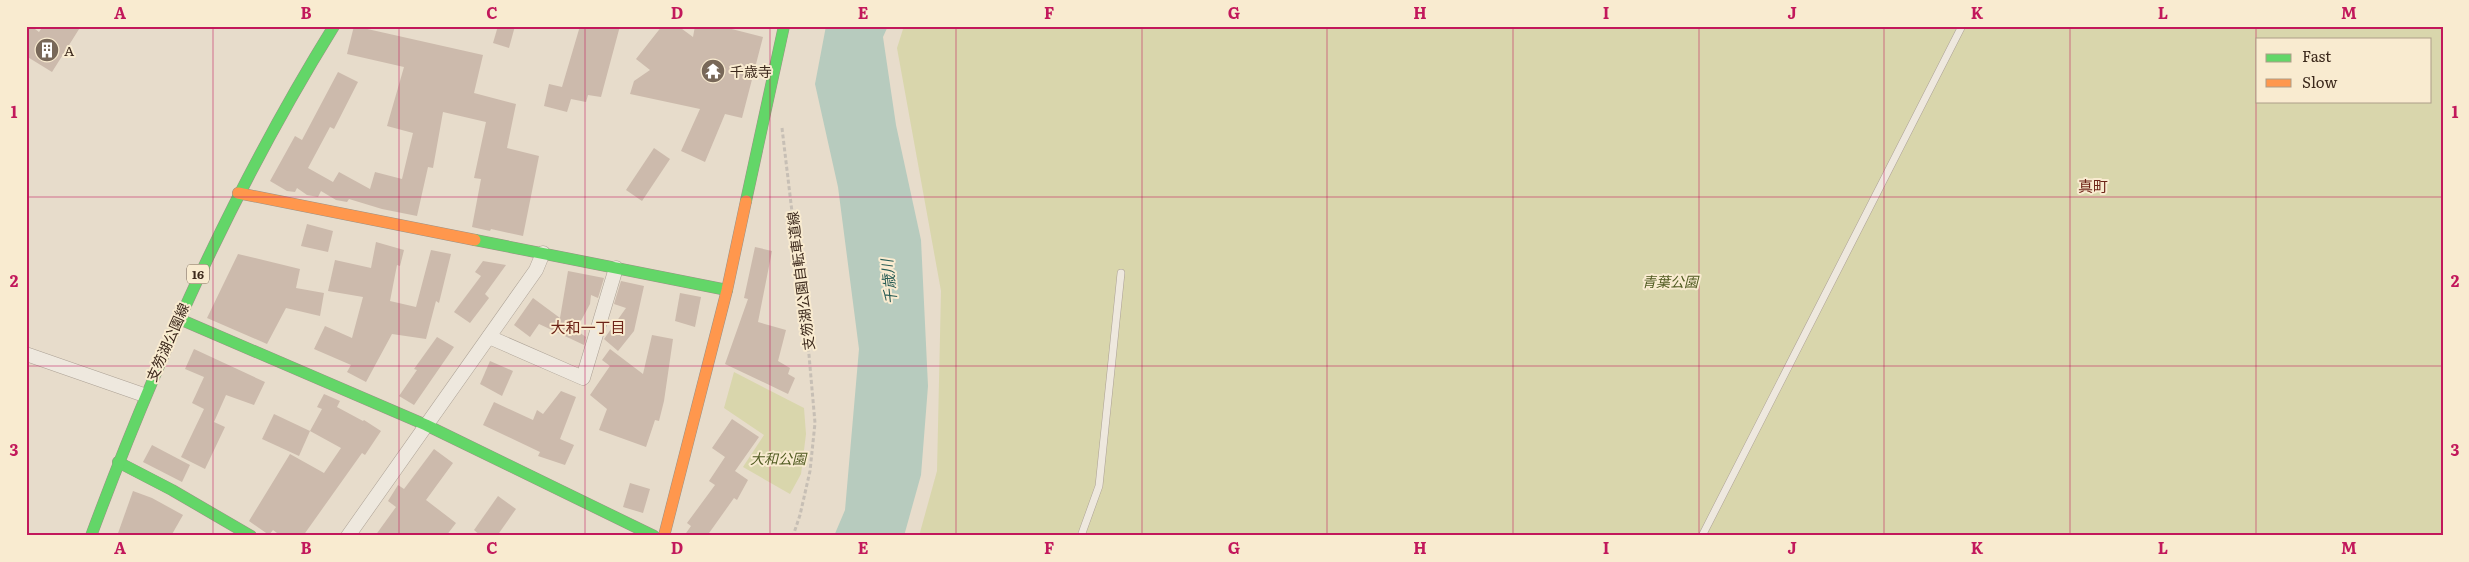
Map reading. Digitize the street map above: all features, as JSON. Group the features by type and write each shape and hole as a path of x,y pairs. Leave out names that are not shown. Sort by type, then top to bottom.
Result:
{"street":[{"name":"支笏湖公園線","path":"91,536 144,395 177,318 238,193 278,118 334,26"},
{"path":"664,536 727,290 784,26"},
{"path":"238,193 727,290"},
{"path":"348,536 536,270 543,253"},
{"path":"489,337 583,378 616,268"},
{"path":"177,318 426,426 654,536"},
{"path":"26,354 144,395"},
{"path":"118,462 172,490 251,536"}],"lane":[{"path":"1702,536 1962,26"},
{"path":"1081,536 1100,486 1121,274"}],"path":[{"name":"支笏湖公園自転車道線","path":"781,122 807,337 815,423 810,471 793,536"}],"green space":[{"name":"青葉公園","path":"904,26 2443,26 2443,536 919,536 937,471 941,291 897,48"},
{"name":"大和公園","path":"734,372 804,408 806,434 801,474 790,494 743,467 764,435 724,408"}],"water":[{"name":"千歳川","path":"826,26 888,26 883,37 896,125 921,240 928,386 921,475 904,536 834,536 845,510 859,349 838,187 815,84"}],"building":[{"name":"A","path":"26,26 31,26 39,32 43,26 81,26 52,72 26,56"},
{"path":"354,26 483,55 474,93 516,104 507,148 539,156 523,236 472,227 481,179 474,178 486,122 443,112 433,168 428,167 417,216 382,209 349,199 347,202 336,200 321,191 318,197 307,195 297,188 295,192 287,191 270,181 295,136 302,140 338,72 358,82 334,129 330,127 308,168 333,182 339,172 370,189 375,172 402,179 413,133 387,126 404,67 347,54"},
{"path":"498,26 515,26 509,48 493,43"},
{"path":"580,26 620,26 601,97 588,95 586,102 571,99 567,112 544,106 549,84 562,87"},
{"path":"662,26 678,26 693,37 695,26 720,26 763,37 742,118 725,114 705,162 681,151 700,109 630,94 634,81 650,70 636,59"},
{"path":"654,148 670,159 642,201 626,190"},
{"path":"307,224 333,231 328,252 301,246"},
{"path":"376,242 404,250 400,266 397,265 390,301 416,307 431,250 451,254 439,303 436,301 426,339 392,334 366,382 347,372 351,365 314,349 325,326 352,338 363,297 328,291 335,260 371,268"},
{"path":"755,247 772,251 758,322 786,330 778,361 790,368 788,374 795,378 788,394 725,364 748,299 744,298"},
{"path":"238,254 300,269 296,288 324,293 320,316 286,308 267,344 207,318"},
{"path":"483,261 506,265 485,294 489,298 470,323 454,312 481,276 475,272"},
{"path":"568,271 604,278 598,298 591,295 590,304 576,330 586,337 584,345 539,324 530,337 514,325 533,298 560,318"},
{"path":"621,281 644,286 634,331 618,351 604,339 626,308 614,304"},
{"path":"680,293 701,297 695,327 675,321"},
{"path":"652,335 673,339 664,401 659,421 655,420 646,447 599,430 607,409 590,395 610,366 602,360 610,349 643,374"},
{"path":"437,337 454,347 414,405 399,396 417,370 414,369"},
{"path":"194,349 265,382 254,405 226,395 214,422 225,427 205,469 181,457 204,409 192,403 204,377 185,369"},
{"path":"490,361 513,371 502,396 480,384"},
{"path":"561,391 576,397 560,439 574,445 565,465 538,456 540,452 483,425 494,402 533,420 537,410 543,414"},
{"path":"324,394 340,401 337,407 364,420 381,431 365,455 362,453 303,536 281,536 273,530 269,535 249,521 290,454 324,473 341,448 310,431 322,409 317,407"},
{"path":"274,414 310,431 299,456 262,439"},
{"path":"732,419 759,437 735,471 748,480 737,500 734,498 707,536 684,536 691,526 687,523 715,485 709,481 725,457 712,448"},
{"path":"152,445 190,465 182,482 143,462"},
{"path":"434,449 453,463 426,500 456,523 446,536 375,536 396,507 388,501 398,485 404,489"},
{"path":"630,483 650,489 643,513 623,507"},
{"path":"133,491 152,498 183,515 171,536 117,536"},
{"path":"498,496 516,509 497,536 481,536 474,530"}],"traffic: fast":[{"path":"91,536 143,404 200,275 263,149 334,26"},
{"path":"746,201 784,26"},
{"path":"475,240 727,290"},
{"path":"177,318 426,425 654,536"},
{"path":"118,462 172,490 251,536"}],"traffic: slow":[{"path":"238,193 475,240"},
{"path":"664,536 727,290 746,201"}],"place":[{"name":"A","path":"47,50"},
{"name":"千歳寺","path":"713,71"}],"district":[{"name":"真町","path":"2093,185"},
{"name":"大和一丁目","path":"588,326"}]}
